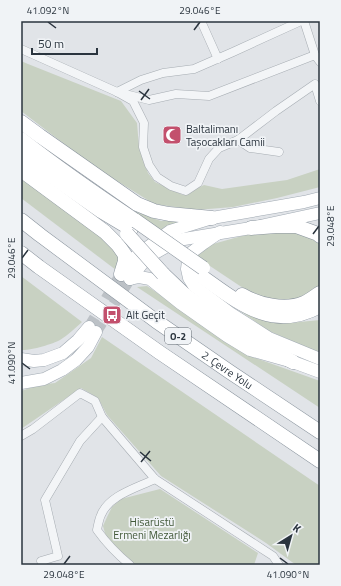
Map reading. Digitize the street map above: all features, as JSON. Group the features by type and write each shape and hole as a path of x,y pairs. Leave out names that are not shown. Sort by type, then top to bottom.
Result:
{"highway":[{"path":"21,122 137,204 154,211 169,214 212,218"},
{"path":"21,140 100,197 131,228 163,274 184,295 253,340 293,362"},
{"path":"21,155 101,211 200,271 245,296 266,305 287,307 304,303 320,293"},
{"path":"21,170 105,232 124,255 126,277"},
{"name":"2. Çevre Yolu","path":"21,219 40,235 169,329 320,432"},
{"path":"251,228 296,226 320,236"},
{"name":"O-2","path":"21,254 159,352 320,462"},
{"path":"200,271 245,306 270,316 299,315 310,312 320,306"}],"main road":[{"path":"126,277 137,255 170,230 212,218 320,198"},
{"path":"126,277 155,253 178,240 251,228 320,213"},
{"path":"220,232 192,252 188,261 187,269 189,278 194,286 230,313 269,338 320,359"},
{"path":"126,277 150,278 180,303 250,350 293,362 320,372"},
{"path":"21,366 32,365 63,353 93,330 88,347 76,360 62,370 44,379 21,383"},
{"path":"21,359 34,361 44,360"},
{"path":"21,375 50,374 62,370"}],"street":[{"path":"201,21 218,59"},
{"path":"117,92 141,80 163,73 194,69 301,21"},
{"path":"117,92 149,100 176,94 209,96 318,59 304,21"},
{"path":"21,49 117,92 133,101 144,123 143,147 149,165 157,177 171,186 186,191 198,183 209,159 219,148 238,140 315,84 320,101"},
{"path":"238,140 250,148 279,152"},
{"path":"21,436 33,429 80,393 95,401 102,417 154,479 273,556 279,565"},
{"path":"43,565 41,560 58,556 45,500 80,441 102,417"},
{"path":"130,565 97,530 101,515 107,505 119,495 154,479"}],"green space":[{"path":"21,61 121,101 137,123 139,147 148,173 155,182 183,195 204,185 222,189 287,180 320,169 320,187 233,207 196,210 154,204 93,166 21,111"},
{"path":"21,174 101,235 120,253 116,270 21,198"},
{"path":"134,211 161,221 188,220 158,233"},
{"path":"296,231 320,240 320,288 317,291 284,303 259,297 195,256 199,251 213,244 249,234"},
{"path":"21,276 82,322 57,342 21,350"},
{"path":"147,286 250,356 320,381 320,408 137,287"},
{"path":"211,291 264,320 289,323 320,320 320,353 269,331"},
{"path":"102,337 320,486 320,565 296,565 266,543 161,476 107,415 98,398 81,388 21,429 21,391 38,385 55,383 91,358"},
{"name":"Hisarüstü Ermeni Mezarlığı","path":"160,489 258,553 254,565 135,565 106,537 103,526 112,507 121,499"}],"tunnel":[{"path":"89,327 121,274"},
{"path":"96,332 130,279"}],"place":[{"name":"Baltalimanı Taşocakları Camii","path":"172,135"},
{"name":"Alt Geçit","path":"112,315"}]}
